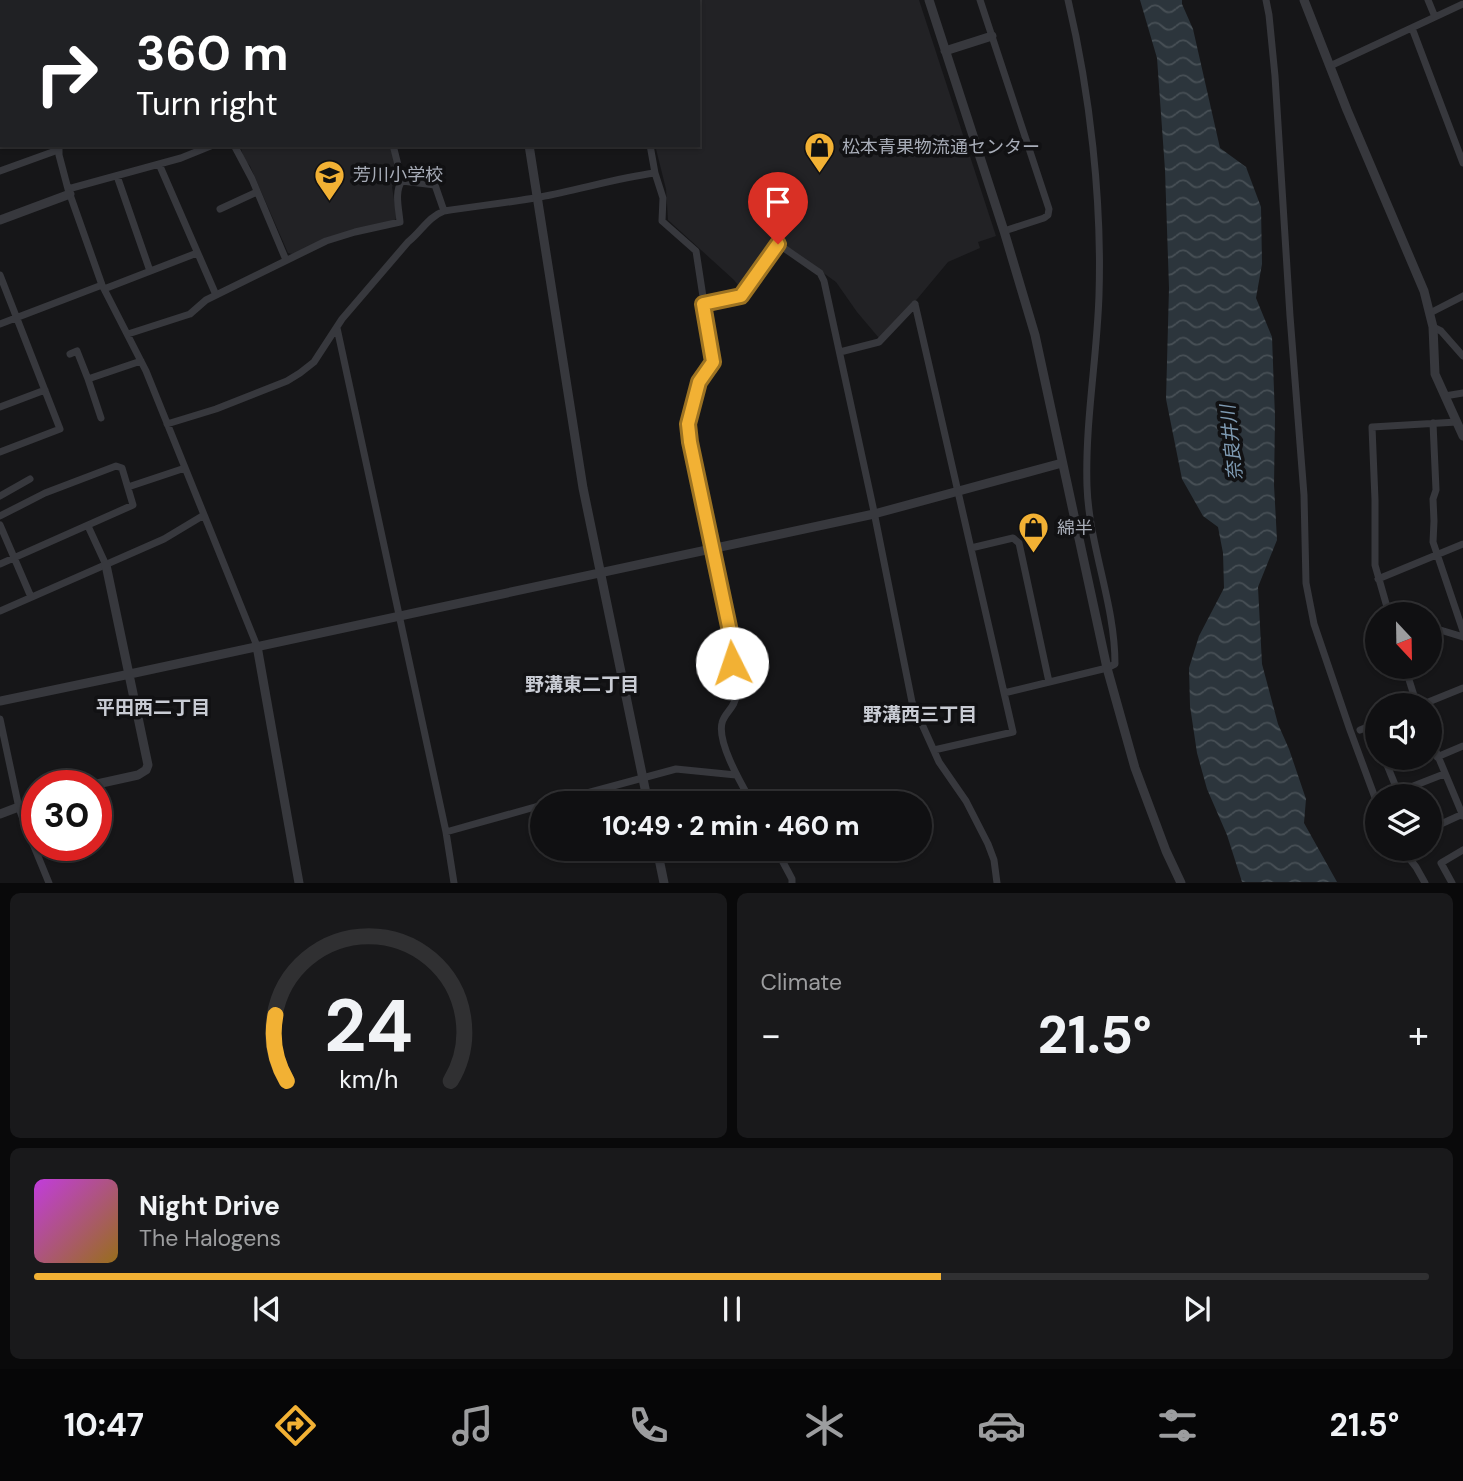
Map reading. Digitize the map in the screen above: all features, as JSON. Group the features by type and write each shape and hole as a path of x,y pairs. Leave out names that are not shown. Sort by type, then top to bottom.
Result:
{"street":[{"path":"929,0 1035,335 1107,668 1135,768 1181,883"},
{"path":"980,0 1049,209 1044,218 1004,231"},
{"path":"1004,693 1115,664 1112,628 1087,502 1086,452 1099,295 1095,178 1077,38 1068,0"},
{"path":"1304,0 1424,291 1433,327 1434,367 1463,436"},
{"path":"1428,0 1435,17"},
{"path":"1267,2 1275,76 1304,495 1306,583 1324,656 1370,784"},
{"path":"1330,66 1463,4"},
{"path":"1412,28 1463,163"},
{"path":"945,51 992,36"},
{"path":"0,220 69,191 181,158 209,147"},
{"path":"235,147 286,260"},
{"path":"394,147 402,181"},
{"path":"529,147 583,488 645,791"},
{"path":"650,147 663,198 662,222 696,251 713,362 699,382 688,424 732,641 736,696 732,708 722,721 722,733 736,775 745,791"},
{"path":"0,171 59,148 69,191 103,287 141,361 257,646 299,883"},
{"path":"159,164 216,295"},
{"path":"167,424 216,409 287,381 300,373 314,362 342,319 408,242 419,234 429,220 444,211 538,197 623,177 656,173"},
{"path":"117,176 150,271"},
{"path":"402,181 435,185 444,211"},
{"path":"128,334 190,314 206,300 326,241 400,222 397,195 402,181"},
{"path":"220,209 257,192"},
{"path":"703,304 741,296 778,244 820,273 840,352 912,702 939,762 966,801 988,844 994,860 997,882"},
{"path":"0,324 197,253"},
{"path":"0,275 60,429 0,452"},
{"path":"1430,313 1463,296"},
{"path":"840,352 880,342 915,304 1013,732 934,750"},
{"path":"1433,327 1441,331 1463,356"},
{"path":"337,328 446,832 453,882"},
{"path":"69,354 77,351 101,418"},
{"path":"88,379 141,361"},
{"path":"0,407 45,390"},
{"path":"1445,396 1463,393"},
{"path":"1385,602 1375,565 1373,427 1457,422"},
{"path":"1433,423 1437,490 1433,499 1433,542 1463,631"},
{"path":"0,701 874,514 1062,463"},
{"path":"0,516 45,493 116,466 122,468 133,505 0,564"},
{"path":"128,487 185,468"},
{"path":"0,496 30,480"},
{"path":"0,611 164,539 204,515"},
{"path":"0,525 31,597"},
{"path":"88,526 106,565 148,765 146,770 138,775 112,781"},
{"path":"971,548 1013,538 1019,543 1049,682"},
{"path":"1378,579 1463,544"},
{"path":"1442,631 1463,637"},
{"path":"1442,696 1463,688"},
{"path":"0,719 19,807 49,883"},
{"path":"1360,730 1365,728"},
{"path":"1442,755 1463,746"},
{"path":"594,791 676,769 736,775"},
{"path":"1442,769 1463,815 1442,824"},
{"path":"1389,770 1398,792 1444,774"},
{"path":"0,814 19,807"},
{"path":"446,832 530,808"},
{"path":"1452,883 1441,863 1463,849"},
{"path":"659,861 664,883"},
{"path":"782,861 793,883"},
{"path":"1410,861 1425,883"}],"shaded area":[{"name":"松本青果物流通センター","path":"700,0 919,0 996,236 978,242 980,248 948,262 879,338 836,282 776,239 741,289 668,220 666,189 656,147 700,147"},
{"name":"芳川小学校","path":"241,147 391,147 397,175 392,187 397,217 395,220 292,254 288,253 250,166 244,159"}],"water":[{"name":"奈良井川","path":"1140,0 1182,0 1193,29 1220,148 1246,167 1261,207 1262,264 1256,298 1272,337 1277,540 1258,587 1262,664 1278,724 1306,799 1304,823 1337,882 1242,882 1227,835 1207,789 1197,753 1190,706 1189,668 1199,636 1224,588 1223,553 1218,527 1203,516 1182,479 1166,399 1169,288 1165,170 1157,58"}],"place":[{"name":"松本青果物流通センター","path":"819,174"},
{"name":"芳川小学校","path":"330,202"},
{"name":"綿半","path":"1034,555"}],"district":[{"name":"野溝東二丁目","path":"582,684"},
{"name":"平田西二丁目","path":"153,707"},
{"name":"野溝西三丁目","path":"920,714"}],"route":[{"path":"732,663 732,641 688,424 699,382 713,362 703,304 741,296 778,244"}]}
